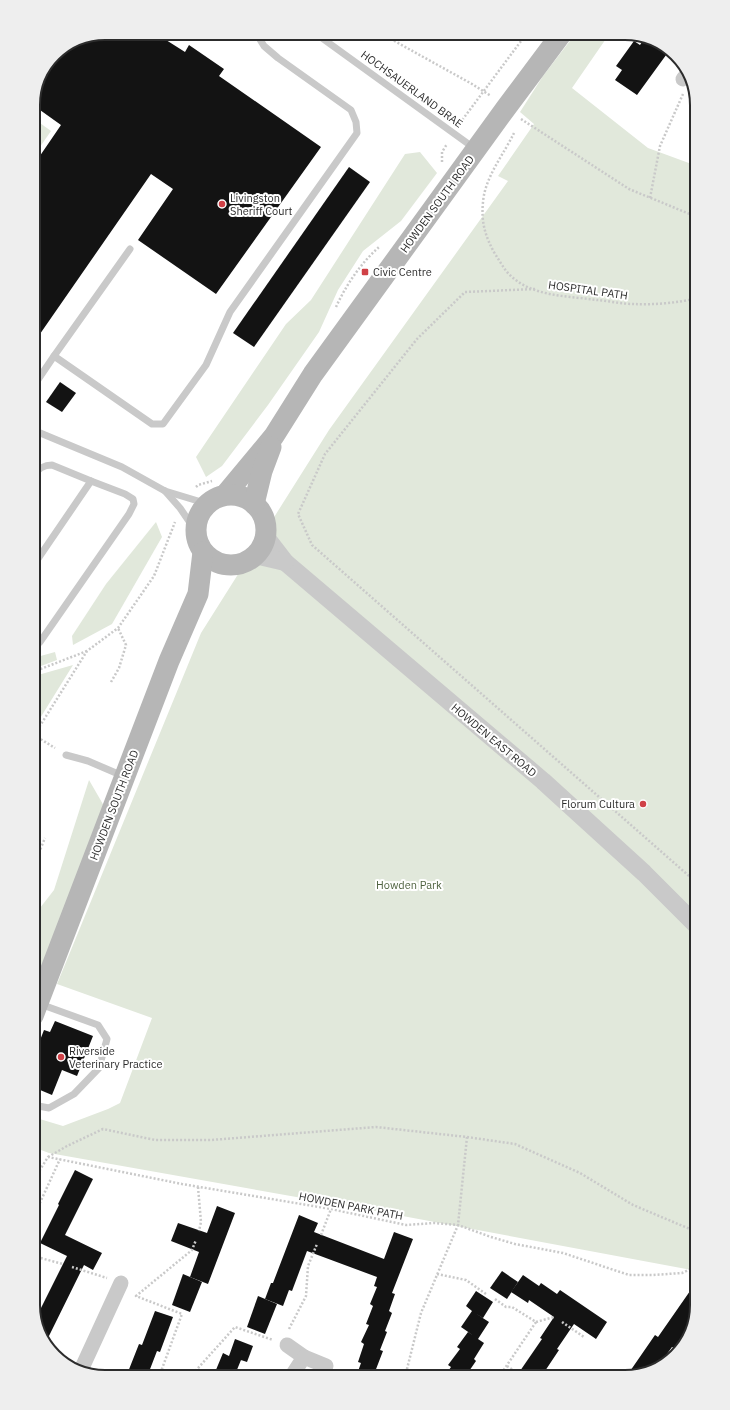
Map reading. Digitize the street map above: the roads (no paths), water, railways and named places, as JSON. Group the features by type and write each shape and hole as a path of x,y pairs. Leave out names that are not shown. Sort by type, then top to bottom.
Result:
{"main road":[{"name":"HOWDEN SOUTH ROAD","path":"40,997 169,662 198,594 203,552 198,542 195,530 201,511 216,500 274,436 314,374 476,149 514,113 556,40"},
{"name":"HOWDEN SOUTH ROAD","path":"254,504 262,471 274,436"},
{"path":"203,552 214,561 228,565 238,564 255,556 261,547 265,536 266,528 264,519 254,504 245,498 235,495 216,500"},
{"name":"HOWDEN SOUTH ROAD","path":"198,594 228,565"}],"street":[{"name":"HOWDEN EAST ROAD","path":"265,536 285,562 543,781 644,873 690,919"},
{"name":"HOWDEN EAST ROAD","path":"255,556 285,562"},
{"path":"83,1366 121,1283"},
{"path":"284,1344 304,1357 326,1366"},
{"path":"296,1370 304,1357"}],"lane":[{"path":"54,356 152,424 163,424 206,365 230,312 357,133 356,122 351,110 278,58 264,46 260,40"},
{"name":"HOCHSAUERLAND BRAE","path":"325,40 476,149"},
{"path":"40,377 130,249"},
{"path":"40,433 122,467 165,491 216,500"},
{"path":"40,468 47,465 52,465 125,494 133,499 134,504 129,514 40,642"},
{"path":"40,556 90,481"},
{"path":"165,491 180,508 195,530"},
{"path":"66,754 88,761 125,777"},
{"path":"40,1011 98,1025 107,1039 99,1068 74,1094 49,1108 40,1106"}],"place":[{"name":"Livingston Sheriff Court","path":"222,204"},
{"name":"Civic Centre","path":"365,272"},
{"name":"Florum Cultura","path":"643,804"},
{"name":"Riverside Veterinary Practice","path":"61,1057"}],"park label":[{"name":"Howden Park","path":"409,885"}]}
